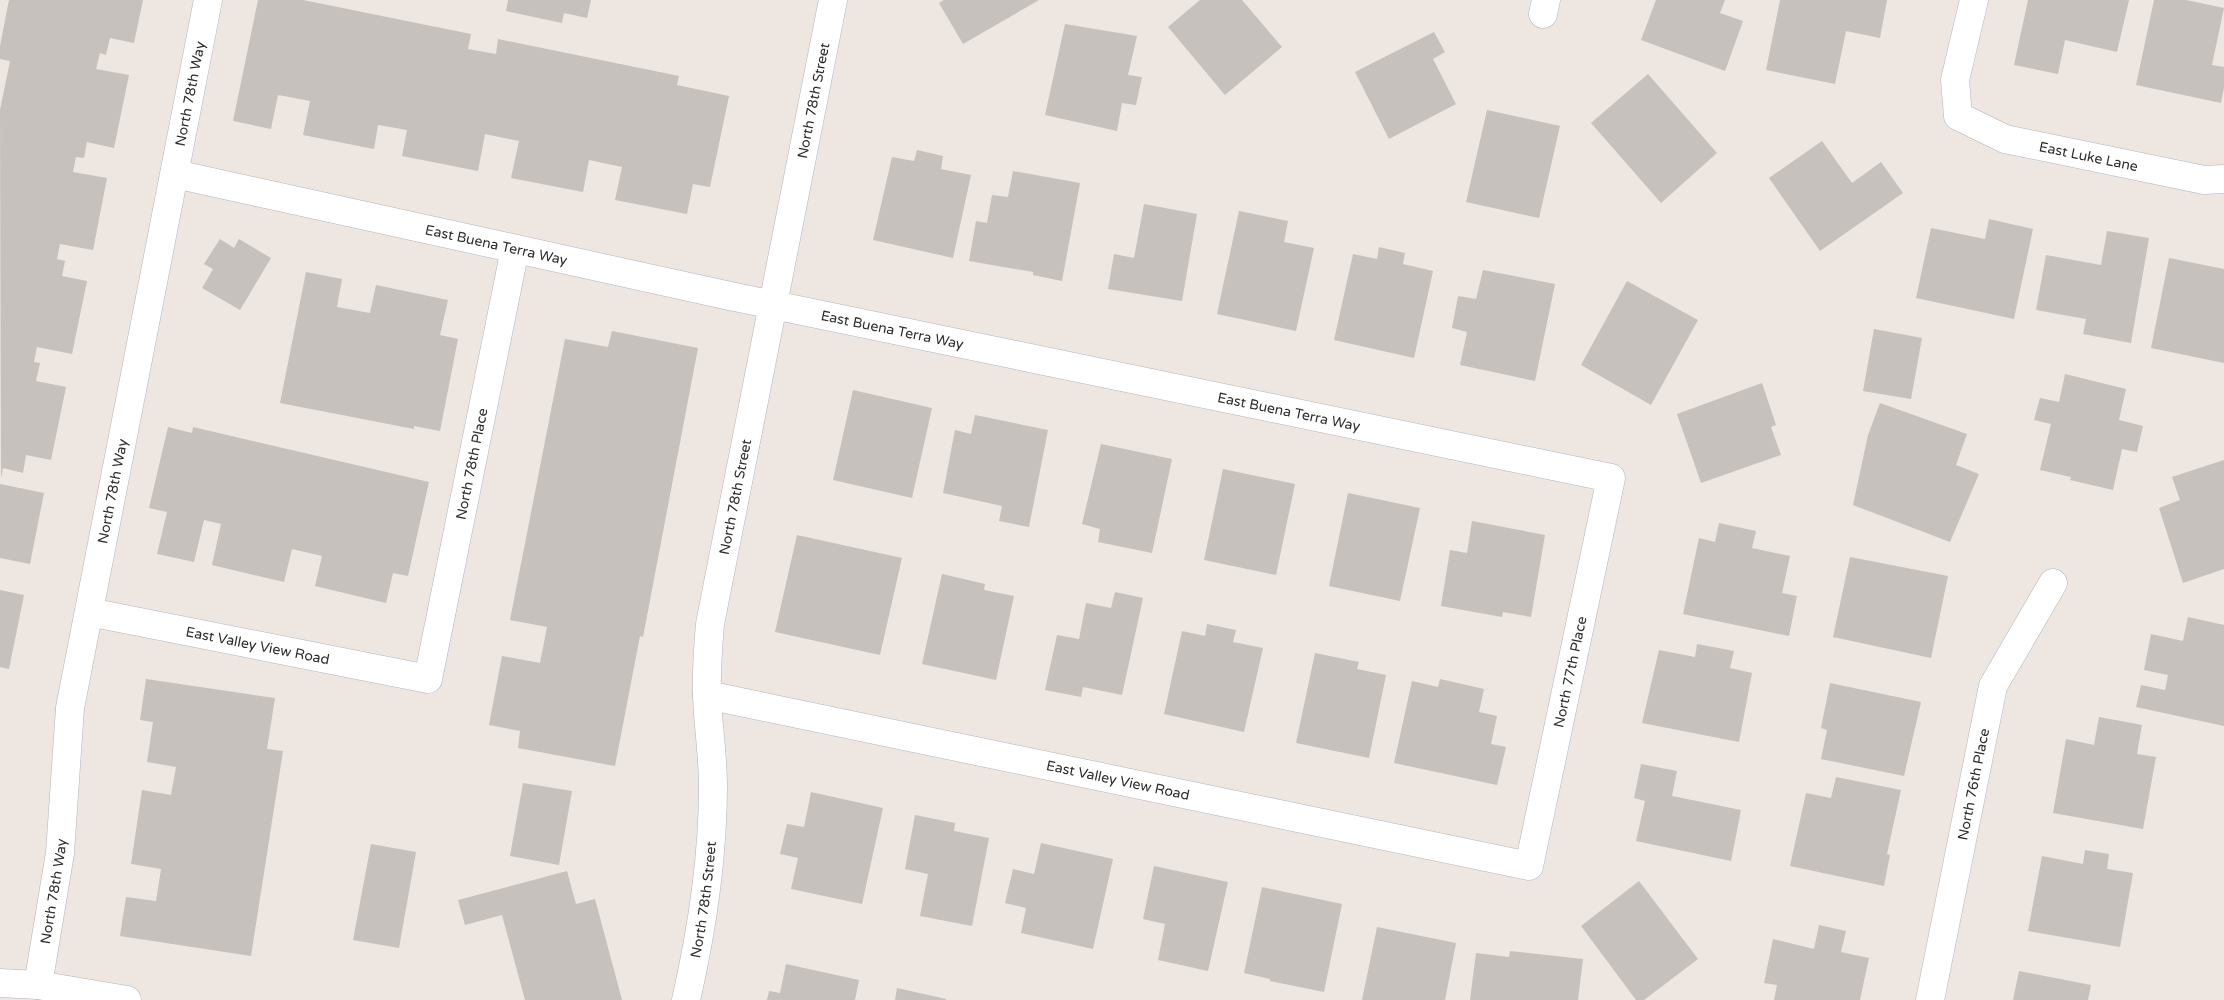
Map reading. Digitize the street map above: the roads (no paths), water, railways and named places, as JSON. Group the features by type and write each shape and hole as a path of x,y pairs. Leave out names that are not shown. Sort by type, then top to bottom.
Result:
{"street":[{"name":"North 78th Way","path":"38,985 60,853 70,708 208,0"},
{"name":"North 78th Street","path":"686,1000 700,940 708,867 713,786 706,663 710,624 833,0"},
{"name":"East Luke Lane","path":"1974,0 1955,80 1958,116 2005,139 2204,180 2224,179"},
{"name":"East Buena Terra Way","path":"175,174 515,249 1611,478"},
{"name":"North 78th Place","path":"428,678 515,249"},
{"name":"North 77th Place","path":"1529,866 1611,478"},
{"name":"North 76th Place","path":"1930,1000 1992,686 2053,583"},
{"name":"East Valley View Road","path":"89,612 428,678"},
{"name":"East Valley View Road","path":"707,695 1529,866"},
{"path":"0,982 38,985 127,1000"}]}
